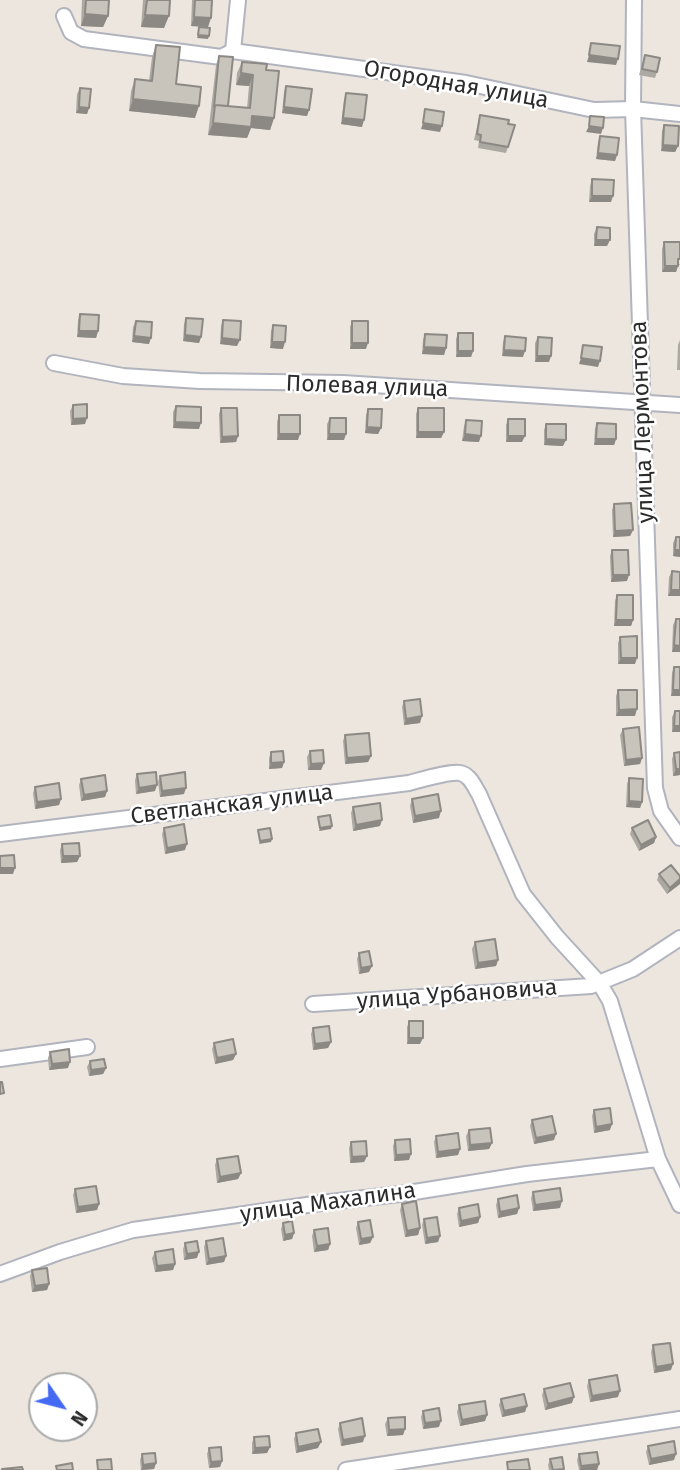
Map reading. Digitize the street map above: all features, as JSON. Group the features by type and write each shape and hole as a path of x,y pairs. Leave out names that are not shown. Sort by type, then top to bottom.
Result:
{"street":[{"path":"233,51 238,0"},
{"name":"улица Лермонтова","path":"634,0 633,109 656,788 661,811 680,838"},
{"name":"Огородная улица","path":"64,16 71,32 85,39 221,57 233,51 466,83 594,110 633,109 680,114"},
{"name":"Полевая улица","path":"54,363 122,376 200,381 344,383 680,405"},
{"name":"Светланская улица","path":"0,834 409,783 453,773 464,775 479,794 523,894 556,937 600,984"},
{"name":"улица Урбановича","path":"313,1004 600,984 633,970 680,938"},
{"path":"600,984 610,1000 659,1159 680,1205"},
{"path":"0,1059 87,1047"},
{"name":"улица Махалина","path":"1,1270 133,1230 527,1174 659,1159"},
{"path":"346,1470 680,1419"}],"building":[{"path":"86,0 109,0 108,16 85,14"},
{"path":"147,0 170,0 169,16 145,15"},
{"path":"195,0 212,0 211,18 194,17"},
{"path":"199,27 210,28 209,36 198,35"},
{"path":"591,43 620,46 618,59 589,55"},
{"path":"156,45 180,47 176,84 201,87 199,106 133,99 135,79 152,81"},
{"path":"645,55 660,58 657,72 642,69"},
{"path":"219,56 233,57 228,106 214,107"},
{"path":"242,62 267,64 266,70 279,71 274,118 252,116 251,127 213,123 215,105 250,108 253,75 241,73"},
{"path":"286,86 312,89 309,110 284,107"},
{"path":"80,88 91,89 89,108 79,107"},
{"path":"346,93 367,95 364,120 343,118"},
{"path":"425,109 444,112 442,126 423,123"},
{"path":"480,115 509,120 508,124 515,125 508,147 480,142 481,135 477,134"},
{"path":"590,116 604,117 603,128 589,126"},
{"path":"664,125 679,126 678,146 663,145"},
{"path":"600,136 619,138 617,155 598,153"},
{"path":"592,179 614,180 613,196 592,196"},
{"path":"597,227 610,228 610,240 596,240"},
{"path":"664,242 680,242 678,266 665,266"},
{"path":"80,314 99,315 98,331 79,331"},
{"path":"186,318 203,319 201,337 185,335"},
{"path":"223,320 241,321 240,340 222,338"},
{"path":"136,321 152,322 151,338 134,336"},
{"path":"352,321 368,321 368,343 352,343"},
{"path":"273,325 286,326 285,342 272,342"},
{"path":"458,333 473,333 473,351 458,351"},
{"path":"425,334 447,335 446,348 424,347"},
{"path":"505,336 526,338 525,351 504,350"},
{"path":"538,337 552,338 551,356 537,356"},
{"path":"583,345 602,347 600,361 581,358"},
{"path":"87,404 87,418 73,419 73,405"},
{"path":"176,406 201,407 201,423 175,422"},
{"path":"221,408 237,408 238,436 222,437"},
{"path":"418,408 444,408 444,432 418,432"},
{"path":"368,409 382,409 381,428 367,427"},
{"path":"279,415 300,415 300,434 279,434"},
{"path":"330,418 346,418 346,434 329,434"},
{"path":"508,419 525,419 525,436 508,436"},
{"path":"466,420 482,421 481,436 465,434"},
{"path":"597,423 616,424 616,439 596,439"},
{"path":"546,424 566,424 566,440 546,439"},
{"path":"631,503 633,530 615,531 614,504"},
{"path":"676,537 680,537 680,550 675,550"},
{"path":"612,550 628,550 629,575 613,575"},
{"path":"672,571 680,572 680,590 671,590"},
{"path":"617,595 633,595 633,620 616,620"},
{"path":"676,619 680,619 680,646 674,645"},
{"path":"637,636 637,658 621,658 620,637"},
{"path":"674,667 680,667 680,690 673,690"},
{"path":"618,690 637,690 637,709 619,710"},
{"path":"420,699 422,716 406,719 404,701"},
{"path":"675,711 680,711 680,726 674,726"},
{"path":"639,727 642,758 626,760 623,729"},
{"path":"369,733 371,756 347,758 345,735"},
{"path":"323,750 324,763 311,764 310,751"},
{"path":"283,751 284,762 271,763 271,752"},
{"path":"680,752 680,769 676,769 674,753"},
{"path":"156,772 157,785 139,788 137,774"},
{"path":"185,772 186,788 162,791 160,776"},
{"path":"105,775 107,791 84,795 81,779"},
{"path":"629,778 643,779 642,802 629,801"},
{"path":"59,783 61,799 37,802 35,787"},
{"path":"438,794 441,811 415,816 412,799"},
{"path":"380,803 382,820 356,825 353,807"},
{"path":"330,815 332,826 320,828 318,817"},
{"path":"648,820 656,837 641,845 632,828"},
{"path":"184,824 187,844 167,848 164,828"},
{"path":"270,828 272,839 260,841 258,830"},
{"path":"79,843 80,856 63,856 62,844"},
{"path":"14,855 15,868 0,868 0,856"},
{"path":"671,865 680,879 670,888 659,874"},
{"path":"495,939 498,960 478,963 475,942"},
{"path":"369,951 372,966 361,968 359,953"},
{"path":"409,1021 423,1021 423,1038 409,1038"},
{"path":"329,1026 331,1042 315,1044 313,1028"},
{"path":"233,1039 236,1054 217,1058 214,1043"},
{"path":"69,1049 70,1062 52,1064 50,1052"},
{"path":"104,1059 106,1068 91,1070 90,1061"},
{"path":"0,1082 4,1093 0,1094"},
{"path":"610,1108 612,1124 596,1127 594,1110"},
{"path":"552,1116 556,1134 536,1138 532,1120"},
{"path":"490,1128 492,1143 470,1145 469,1130"},
{"path":"458,1133 460,1149 438,1152 436,1136"},
{"path":"410,1139 411,1154 396,1155 395,1140"},
{"path":"366,1141 367,1156 352,1157 351,1142"},
{"path":"238,1156 241,1173 220,1177 217,1159"},
{"path":"96,1186 99,1204 78,1207 75,1189"},
{"path":"560,1188 562,1201 535,1205 533,1192"},
{"path":"517,1195 519,1208 500,1212 498,1199"},
{"path":"416,1201 420,1228 407,1231 402,1204"},
{"path":"478,1204 480,1217 461,1221 459,1208"},
{"path":"437,1217 440,1236 427,1238 424,1219"},
{"path":"370,1220 373,1237 361,1239 358,1222"},
{"path":"292,1221 294,1233 285,1235 283,1223"},
{"path":"328,1228 330,1244 317,1246 314,1230"},
{"path":"223,1238 226,1256 209,1259 206,1241"},
{"path":"197,1241 199,1252 187,1254 185,1243"},
{"path":"173,1249 175,1264 157,1266 155,1252"},
{"path":"47,1268 49,1284 35,1286 32,1270"},
{"path":"670,1343 673,1364 656,1367 653,1345"},
{"path":"617,1375 620,1391 592,1396 589,1380"},
{"path":"570,1383 574,1397 548,1404 544,1389"},
{"path":"524,1394 527,1406 504,1411 501,1399"},
{"path":"485,1401 487,1415 462,1420 459,1405"},
{"path":"439,1408 441,1421 425,1423 423,1411"},
{"path":"405,1417 405,1429 389,1430 388,1418"},
{"path":"362,1418 365,1436 343,1440 340,1423"},
{"path":"318,1429 321,1442 298,1447 296,1433"},
{"path":"269,1436 270,1447 255,1448 254,1437"},
{"path":"674,1441 676,1454 651,1459 648,1446"},
{"path":"221,1447 222,1461 211,1462 209,1448"},
{"path":"597,1452 599,1464 581,1466 579,1454"},
{"path":"155,1453 156,1463 143,1465 142,1454"},
{"path":"562,1457 564,1469 553,1470 550,1459"},
{"path":"111,1459 112,1470 98,1470 97,1460"},
{"path":"528,1459 530,1470 508,1470 507,1462"},
{"path":"72,1463 73,1470 57,1470 56,1466"},
{"path":"22,1467 23,1470 2,1469"}]}
